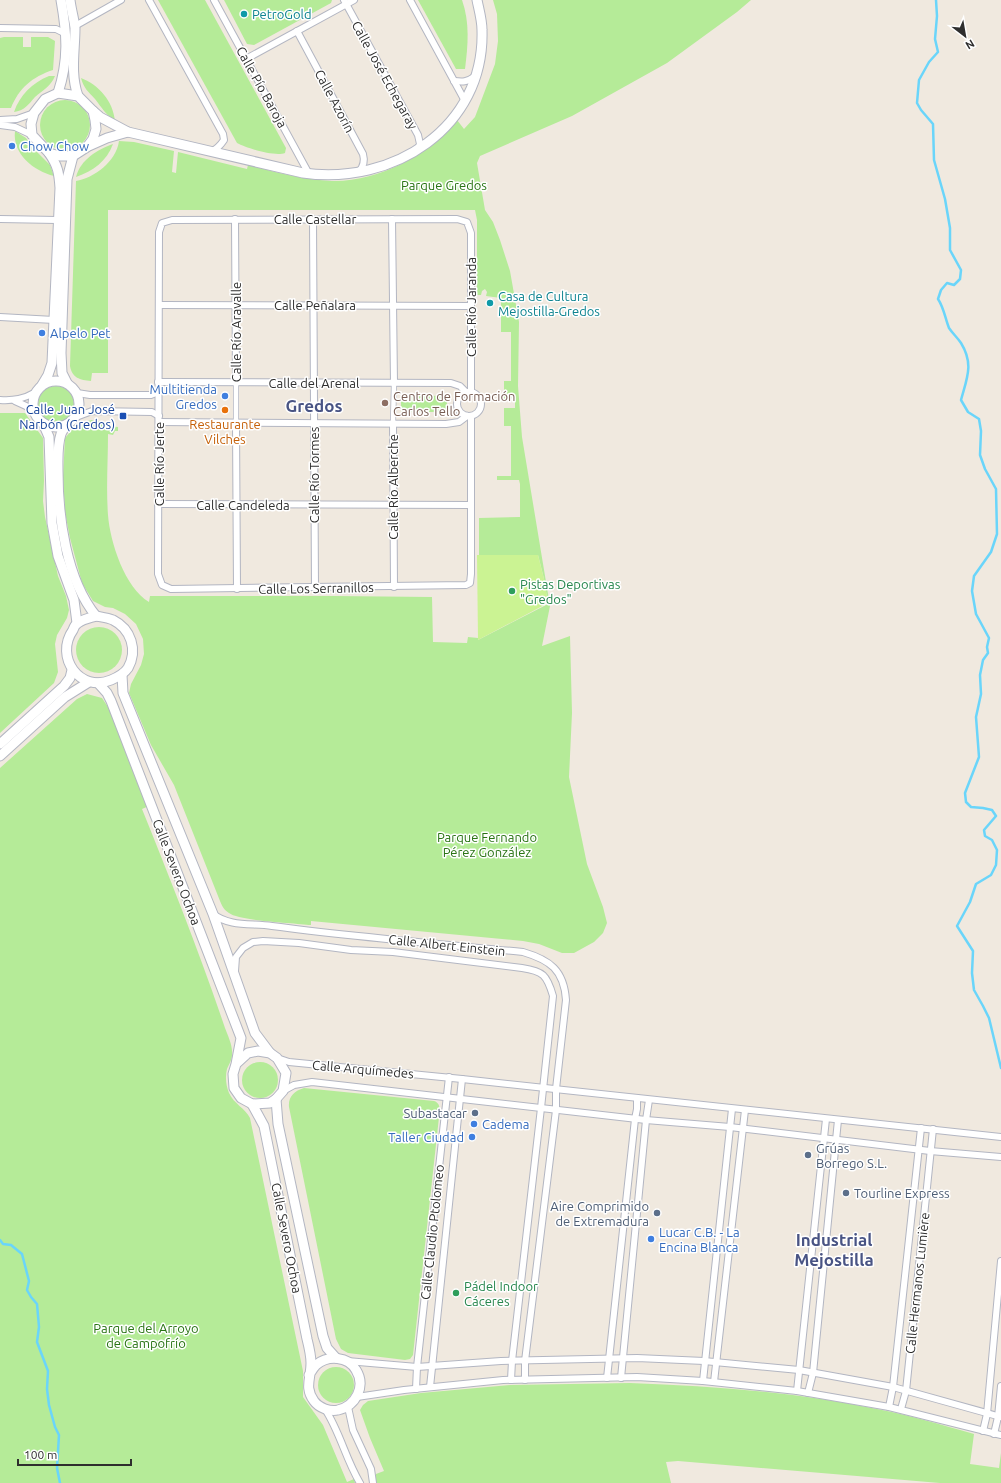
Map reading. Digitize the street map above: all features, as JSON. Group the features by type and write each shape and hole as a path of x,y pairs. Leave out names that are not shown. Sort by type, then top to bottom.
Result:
{"main road":[{"path":"58,93 65,69 66,34 61,0"},
{"path":"70,0 74,26 72,71 74,85 78,96 100,117 128,132 309,174 338,176 359,173 387,165 417,151 446,128 459,112 476,76 480,54 482,30 477,0"},
{"path":"77,623 74,600 58,556 52,523 49,437 42,423 34,412 33,404 39,389 48,375 52,363 57,220 60,188 59,172 56,162 32,135 31,124 34,113 46,99 58,93 78,96"},
{"path":"87,147 93,139 96,129 93,111"},
{"path":"49,153 60,156 73,156 87,147 107,138 128,132"},
{"path":"73,156 67,179 61,353 62,373 67,383 77,393 80,407 76,417 61,433 58,446 58,484 68,555 83,597 96,616"},
{"path":"39,389 54,381 67,383"},
{"path":"42,423 49,426 58,427 68,424"},
{"path":"96,616 112,620 121,625 129,635 132,643 130,664 126,671 122,675 107,682 94,682 79,676 72,670 67,660 67,645 70,634 77,623 87,618 96,616"},
{"path":"0,744 64,686 70,678 72,670"},
{"name":"Calle Severo Ochoa","path":"122,675 121,684 123,693 213,914 255,1033 274,1055"},
{"path":"0,756 65,697 94,682"},
{"name":"Calle Severo Ochoa","path":"94,682 107,693 111,701 241,1038 236,1064"},
{"path":"258,1051 274,1055 286,1073 283,1091 270,1103 252,1104 241,1098 234,1088 233,1074 236,1064 248,1054 258,1051"},
{"name":"Calle Severo Ochoa","path":"276,1099 278,1124 323,1336 327,1348 336,1358"},
{"name":"Calle Severo Ochoa","path":"252,1104 264,1126 307,1339 311,1363 309,1375"},
{"path":"336,1358 345,1360 356,1370 360,1384 357,1398 348,1407 337,1411 325,1409 316,1404 310,1396 308,1385 309,1375 315,1366 325,1360 336,1358"}],"street":[{"path":"74,26 121,0"},
{"path":"150,0 223,134 224,140 218,148 211,152"},
{"name":"Calle Pío Baroja","path":"214,0 309,174"},
{"path":"246,59 346,2 354,0"},
{"path":"410,0 465,102"},
{"name":"Calle José Echegaray","path":"346,2 418,135 420,144 417,151"},
{"path":"0,28 56,30 66,34"},
{"name":"Calle Azorín","path":"297,31 363,154 363,167 359,173"},
{"path":"454,81 468,81 476,76"},
{"path":"0,120 17,119 34,113"},
{"path":"0,125 15,127 32,135"},
{"path":"0,219 57,220"},
{"name":"Calle Castellar","path":"162,223 172,220 236,219 456,219 466,222"},
{"name":"Calle Río Aravalle","path":"236,219 237,589"},
{"name":"Calle Río Tormes","path":"313,219 315,588"},
{"name":"Calle Río Alberche","path":"392,219 394,587"},
{"name":"Calle Río Jaranda","path":"466,222 471,233 471,306 468,392"},
{"name":"Calle Río Jerte","path":"162,223 159,232 158,382 158,574 162,585"},
{"name":"Calle Peñalara","path":"159,305 471,306"},
{"path":"0,317 54,320"},
{"name":"Calle del Arenal","path":"158,382 451,383 460,386 468,392"},
{"path":"0,400 15,401 27,398 39,389"},
{"path":"77,393 151,395 159,392"},
{"path":"76,417 92,411 152,412 159,419 236,423 454,424 478,412 481,404 478,396 468,392 458,398 457,404 460,413 469,416"},
{"path":"15,401 34,412"},
{"path":"469,416 471,505"},
{"name":"Calle Candeleda","path":"158,504 471,505"},
{"name":"Calle Los Serranillos","path":"162,585 171,589 237,589 466,585 470,583 471,574 471,505"},
{"name":"Calle Albert Einstein","path":"213,914 218,918 232,924 256,924 326,933 523,952 546,960 556,968 566,989 556,1089"},
{"name":"Calle Albert Einstein","path":"235,975 236,957 243,948 253,942 263,941 299,943 351,950 393,952 536,970 544,976 550,985 553,996 543,1088"},
{"name":"Calle Arquímedes","path":"274,1055 289,1062 462,1078 649,1100 1001,1137"},
{"path":"447,1097 449,1077"},
{"path":"461,1099 462,1078"},
{"name":"Calle Arquímedes","path":"283,1091 294,1085 312,1082 635,1119 730,1127 930,1151 1001,1157"},
{"path":"512,1380 512,1361 543,1088"},
{"path":"525,1380 525,1361 556,1110 556,1089"},
{"name":"Calle Claudio Ptolomeo","path":"416,1389 417,1367 447,1097"},
{"path":"607,1378 637,1098"},
{"name":"Calle Claudio Ptolomeo","path":"430,1387 461,1099"},
{"path":"621,1378 649,1100"},
{"path":"703,1381 732,1109"},
{"path":"714,1382 745,1110"},
{"path":"797,1391 826,1118"},
{"path":"808,1393 813,1373 838,1120"},
{"path":"918,1149 921,1128"},
{"path":"930,1151 933,1130"},
{"name":"Calle Hermanos Lumière","path":"890,1407 918,1149"},
{"name":"Calle Hermanos Lumière","path":"901,1409 906,1391 930,1151"},
{"path":"983,1432 987,1414 1001,1261"},
{"path":"345,1360 417,1367 512,1361 609,1359 704,1361 799,1370 893,1387 999,1417"},
{"path":"357,1398 430,1387 512,1380 621,1378 703,1381 797,1391 890,1407 983,1432 1001,1435"},
{"path":"994,1434 999,1417 1001,1386"},
{"path":"348,1407 352,1430 371,1470 372,1481 365,1483"},
{"path":"325,1409 332,1420 355,1475 360,1483"}],"green space":[{"path":"158,0 205,0 286,148 285,153 268,153 237,143"},
{"path":"224,0 332,0 331,3 254,45 247,44"},
{"path":"418,0 462,0 465,9 467,26 465,69 456,69"},
{"path":"493,0 751,0 667,63 572,116 480,156 477,163 485,210 493,222 510,271 519,322 518,386 522,437 550,606 542,646 570,636 572,713 569,777 587,864 603,907 607,923 603,933 594,942 574,953 562,953 539,944 523,941 311,921 311,925 268,921 235,916 226,911 222,906 174,785 151,745 129,693 131,684 141,665 144,654 143,639 136,624 125,614 93,601 82,583 65,512 63,477 65,438 72,430 88,421 92,420 108,423 108,426 118,427 118,431 115,431 113,435 108,434 107,505 109,526 120,563 126,575 140,595 149,602 150,596 432,597 433,642 467,643 468,637 478,638 478,640 548,604 538,555 479,555 479,518 520,517 520,484 519,480 497,480 497,476 511,476 511,426 504,426 504,408 515,408 515,398 504,399 504,381 511,381 511,332 501,332 501,298 486,296 487,292 485,289 482,291 481,295 477,295 477,220 475,210 108,210 108,373 92,373 91,381 83,380 75,376 70,366 76,181 97,173 103,168 114,156 119,141 134,142 174,151 172,172 176,173 178,152 247,169 248,165 290,175 321,180 349,180 367,177 384,171 417,155 445,133 457,120 464,129 475,117 495,64 498,41 497,14"},
{"path":"23,37 23,47 31,47 31,37 48,37 55,41 53,70 39,76 27,84 14,101 11,108 0,108 0,38"},
{"path":"49,76 55,76 49,85 26,107 14,112 27,90 37,82"},
{"path":"81,78 99,89 108,100 114,114 115,121 86,90"},
{"path":"60,100 70,100 83,107 90,120 90,130 83,143 70,150 60,150 51,146 44,139 40,130 40,120 44,111 51,104"},
{"path":"15,131 26,138 34,149 50,165 54,176 46,174 32,166 26,160 17,147"},
{"path":"113,144 99,165 76,177 81,165 90,156"},
{"path":"56,386 66,389 71,394 74,404 71,414 66,419 56,422 46,419 41,414 38,404 41,394 46,389"},
{"path":"401,395 445,396 447,406 443,412 401,412"},
{"path":"0,413 25,413 43,438 43,501 45,517 58,576 66,596 69,610 67,618 57,635 55,644 58,672 54,683 0,733"},
{"name":"Pistas Deportivas \"Gredos\"","path":"477,555 538,555 548,603 478,640"},
{"path":"94,627 104,627 112,631 118,637 122,645 122,655 118,663 112,669 104,673 94,673 86,669 80,663 76,655 76,645 80,637 86,631"},
{"name":"Parque del Arroyo de Campofrío","path":"87,694 102,698 110,710 149,806 142,809 195,945 230,1041 232,1055 226,1072 227,1087 231,1097 250,1118 303,1371 303,1397 323,1425 347,1482 354,1479 355,1483 0,1483 0,768 77,699"},
{"path":"264,1062 273,1067 277,1073 277,1087 273,1093 264,1098 256,1098 247,1093 243,1087 242,1076 247,1067 253,1063"},
{"path":"304,1088 434,1101 439,1105 440,1112 413,1355 410,1359 405,1360 348,1353 341,1349 336,1339 289,1107 292,1095"},
{"path":"340,1367 349,1372 353,1378 353,1392 349,1398 340,1403 332,1403 323,1398 319,1392 318,1381 323,1372 329,1368"},
{"path":"630,1383 723,1388 785,1394 847,1403 926,1420 974,1434 970,1464 999,1468 1001,1453 1001,1483 940,1483 678,1461 666,1462 671,1483 375,1483 376,1474 384,1471 360,1410 368,1401 421,1393 510,1385"}],"waterway":[{"path":"936,0 937,16 935,39 938,52 929,62 919,80 917,103 933,124 934,160 945,199 950,228 950,250 961,270 960,279 954,285 947,283 941,290 938,299 949,328 961,343 965,351 968,371 961,400 968,412 979,419 981,431 980,455 985,469 996,489 997,534 991,552 974,576 972,591 976,614 989,638 987,647 988,653 983,660 980,675 981,694 976,717 979,757 965,793 966,802 971,807 992,810 996,816 984,830 985,836 992,840 997,850 996,865 991,875 976,884 970,902 957,926 973,951 972,973 974,990 989,1018 1001,1068"},
{"path":"0,1240 3,1244 11,1245 22,1254 29,1281 27,1290 37,1304 39,1327 37,1342 48,1371 47,1389 49,1405 55,1427 59,1435 57,1468 60,1483"}],"place":[{"name":"PetroGold","path":"244,14"},
{"name":"Chow Chow","path":"12,146"},
{"name":"Casa de Cultura Mejostilla-Gredos","path":"490,303"},
{"name":"Alpelo Pet","path":"42,333"},
{"name":"Multitienda Gredos","path":"225,396"},
{"name":"Centro de Formación Carlos Tello","path":"385,403"},
{"name":"Restaurante Vilches","path":"225,410"},
{"name":"Calle Juan José Narbón (Gredos)","path":"123,416"},
{"name":"Pistas Deportivas \"Gredos\"","path":"512,591"},
{"name":"Subastacar","path":"475,1113"},
{"name":"Cadema","path":"474,1124"},
{"name":"Taller Ciudad","path":"472,1137"},
{"name":"Grúas Borrego S.L.","path":"808,1155"},
{"name":"Tourline Express","path":"846,1193"},
{"name":"Aire Comprimido de Extremadura","path":"657,1213"},
{"name":"Lucar C.B. - La Encina Blanca","path":"651,1239"},
{"name":"Pádel Indoor Cáceres","path":"456,1293"}],"district":[{"name":"Gredos","path":"314,405"},
{"name":"Industrial Mejostilla","path":"834,1249"}],"park label":[{"name":"Parque Gredos","path":"444,185"},
{"name":"Parque Fernando Pérez González","path":"487,844"}]}
